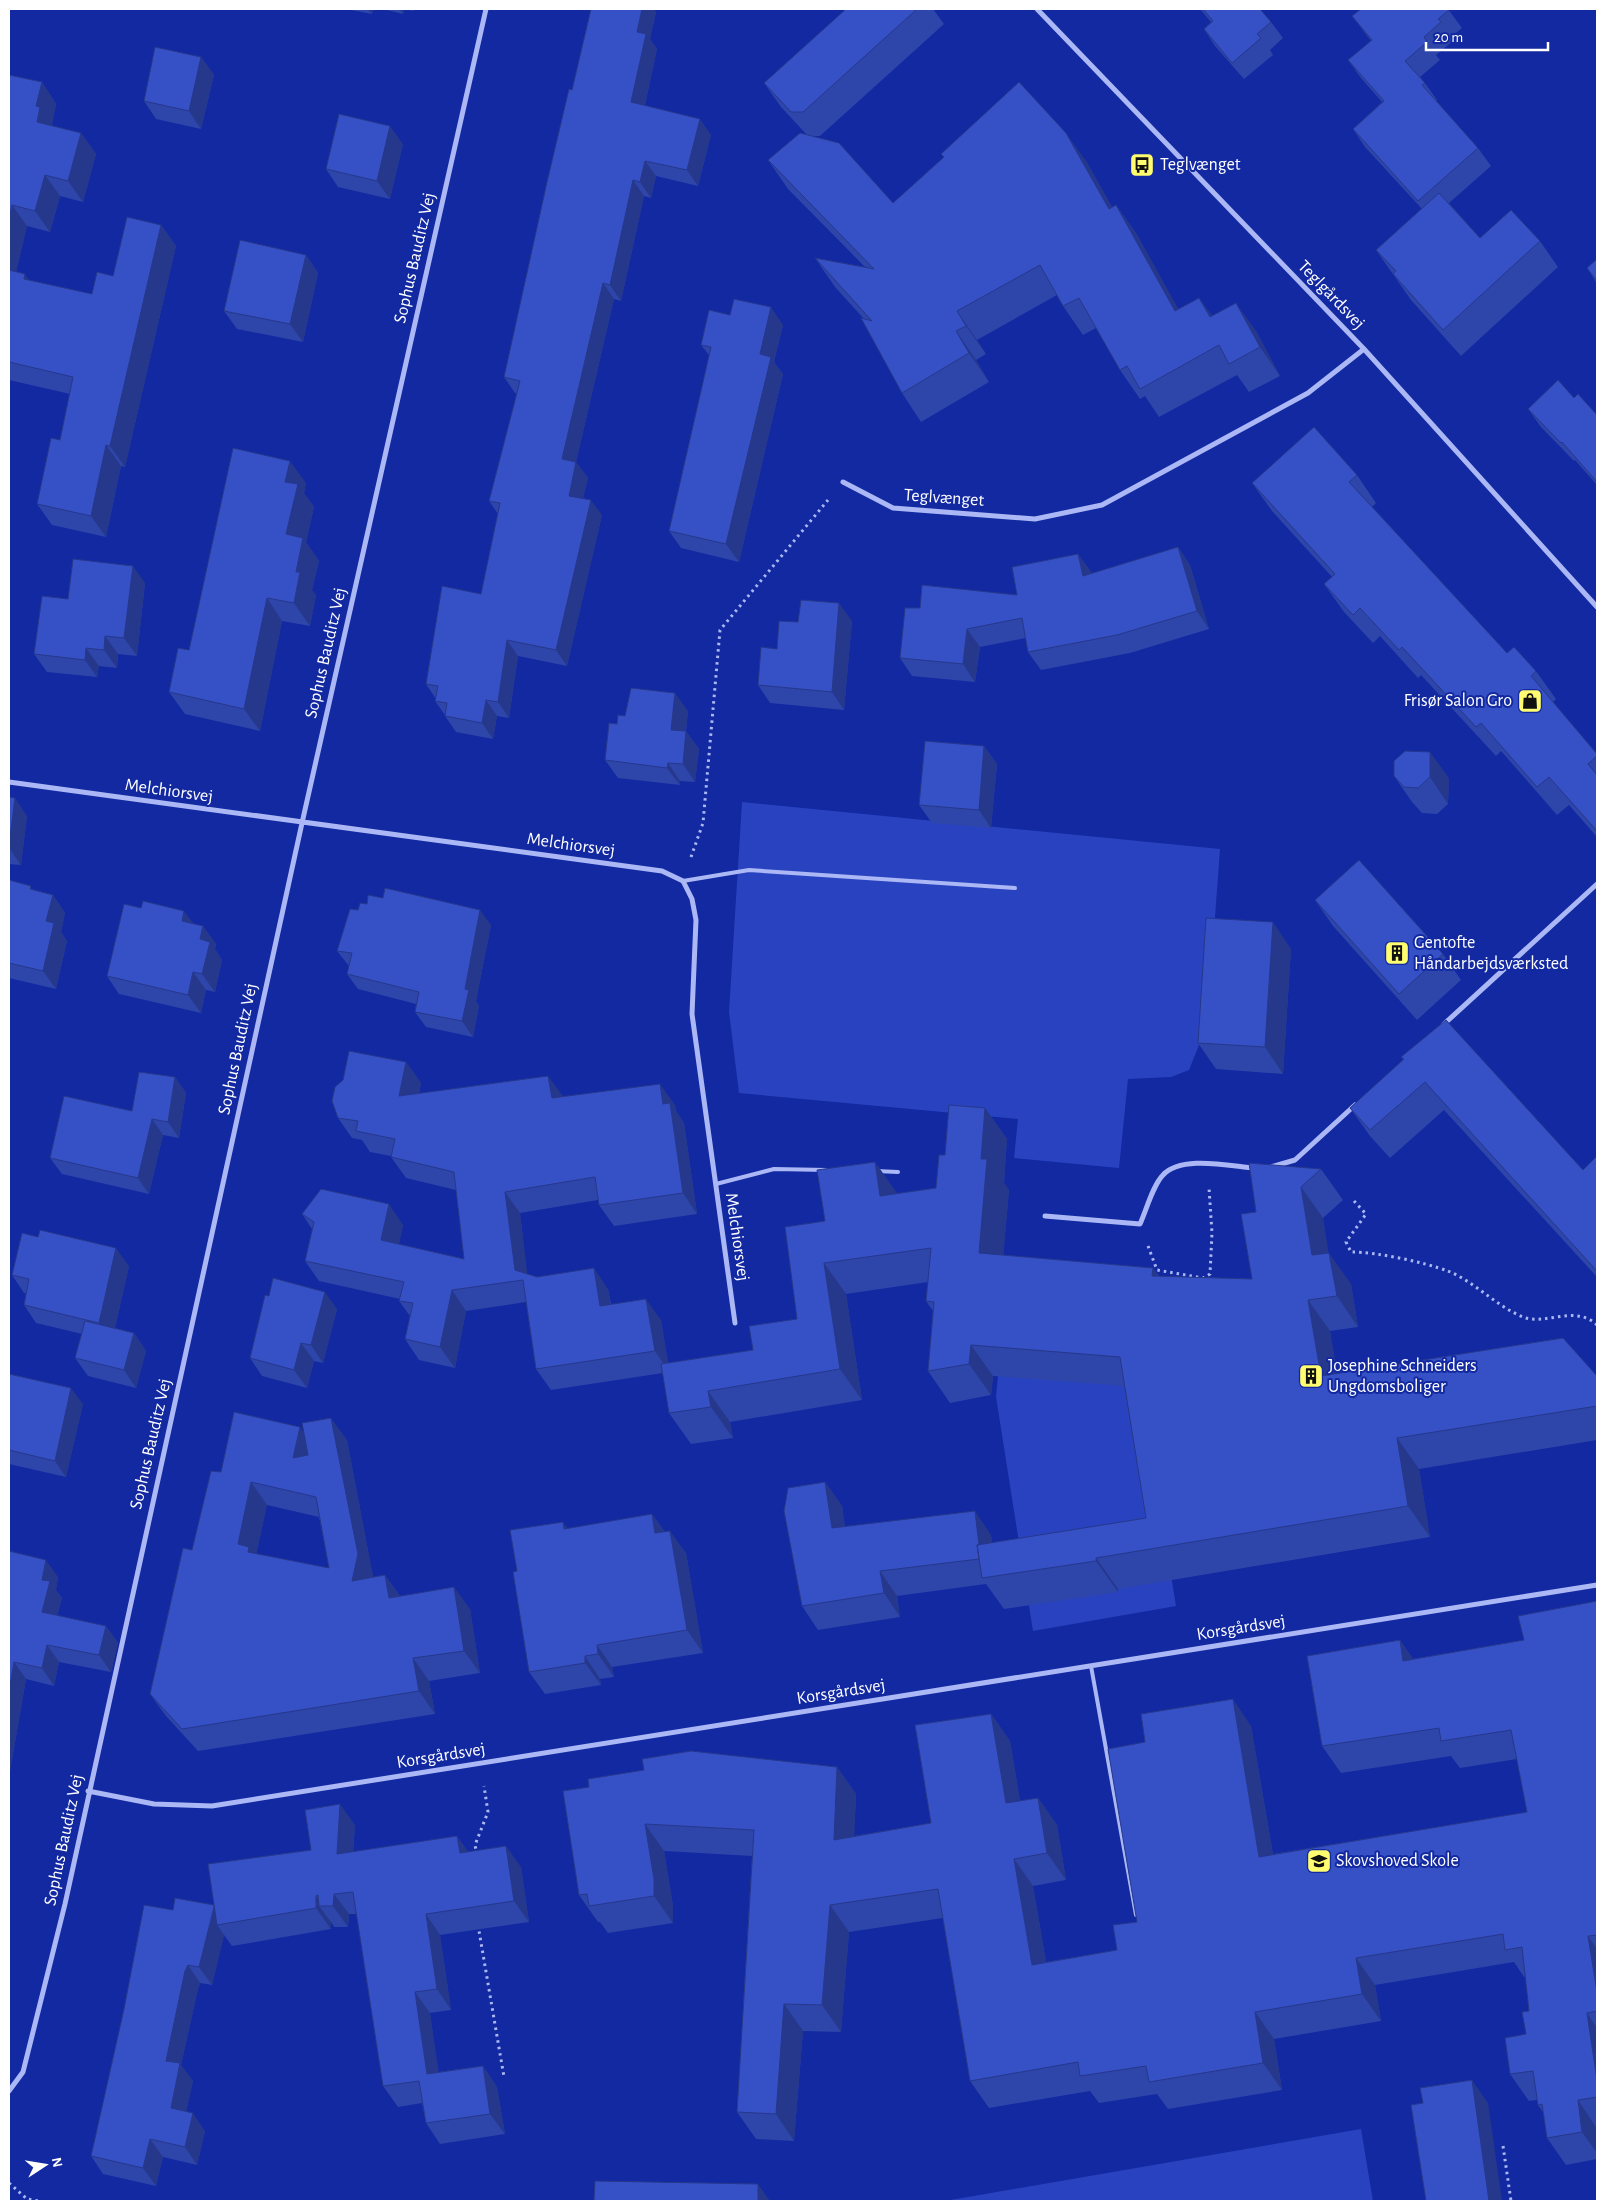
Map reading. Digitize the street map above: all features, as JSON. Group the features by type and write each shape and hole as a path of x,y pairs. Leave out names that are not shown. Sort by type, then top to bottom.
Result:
{"street":[{"name":"Sophus Bauditz Vej","path":"9,2091 23,2072 65,1904 88,1791 302,823 486,9"},
{"name":"Teglgårdsvej","path":"1037,9 1364,350 1597,607"},
{"name":"Teglvænget","path":"842,482 893,508 1035,519 1102,505 1308,394 1364,350"},
{"name":"Melchiorsvej","path":"9,782 662,871 683,881 692,899 696,920 692,1014 735,1323"},
{"path":"1435,1032 1597,884"},
{"path":"1045,1216 1140,1224 1161,1177 1172,1167 1185,1163 1265,1169 1295,1160 1358,1103"},
{"name":"Korsgårdsvej","path":"88,1791 154,1804 212,1806 1597,1585"}],"lane":[{"path":"683,881 748,870 1015,888"},
{"path":"716,1184 774,1168 831,1170"},
{"path":"870,1171 898,1172"},
{"path":"1092,1666 1138,1925"}],"path":[{"path":"683,881 702,823 720,630 842,482"},
{"path":"1140,1224 1157,1270 1203,1278 1210,1274 1212,1232 1209,1188 1212,1165"},
{"path":"1354,1201 1366,1214 1346,1242 1351,1252 1373,1252 1449,1272 1500,1306 1526,1318 1570,1314 1592,1320 1597,1325"},
{"path":"478,1864 475,1845 488,1812 481,1763"},
{"path":"478,1922 504,2077"},
{"path":"1503,2146 1511,2201"},
{"path":"9,2183 27,2199 39,2201"}],"shaded area":[{"path":"742,802 1220,849 1207,1025 1189,1070 1171,1077 1128,1079 1119,1168 1014,1158 1018,1119 739,1093 729,1012"},
{"path":"1000,1356 1141,1388 1176,1606 1033,1631 996,1397"},
{"path":"1361,2129 1373,2201 945,2201"}],"building":[{"path":"591,9 642,9 637,32 646,34 631,102 700,119 687,170 645,161 640,182 633,180 610,285 603,283 562,459 576,462 569,496 591,500 556,650 507,640 498,702 486,700 482,723 445,716 447,703 435,701 438,686 426,684 442,586 481,594 500,503 489,501 520,381 504,377 547,182 569,89 572,90"},
{"path":"846,9 917,9 803,112 791,112 764,83"},
{"path":"1203,9 1260,9 1271,22 1257,34 1261,38 1232,63 1204,29 1213,21"},
{"path":"1361,9 1449,10 1438,19 1441,22 1424,37 1427,42 1405,61 1425,83 1422,85 1478,148 1418,201 1353,129 1384,101 1348,60 1372,40 1352,16"},
{"path":"155,47 201,57 189,111 144,101"},
{"path":"9,75 42,82 36,106 40,107 37,122 81,133 68,181 45,175 35,211 12,205 9,220"},
{"path":"1019,82 1066,133 1109,209 1116,205 1175,311 1199,298 1210,317 1236,303 1260,347 1229,364 1219,345 1140,389 1127,366 1120,370 1079,298 1063,306 1040,265 957,311 966,326 956,331 969,353 902,393 861,318 872,321 815,258 874,269 768,160 800,133 839,143 893,203 944,157 941,154"},
{"path":"339,114 390,126 377,181 326,169"},
{"path":"1439,193 1480,238 1511,210 1540,241 1443,330 1393,274 1396,271 1376,250"},
{"path":"127,217 161,225 110,446 106,445 91,516 37,504 51,438 60,440 73,377 9,362 9,270 25,274 24,279 92,294 97,272 113,276"},
{"path":"240,240 306,255 290,324 224,311"},
{"path":"1597,259 1597,281 1587,268"},
{"path":"734,299 771,307 760,354 771,357 726,544 669,531 711,347 701,345 709,310 730,315"},
{"path":"1558,380 1574,398 1578,394 1597,415 1597,482 1562,442 1528,409"},
{"path":"1314,427 1357,475 1349,482 1507,653 1514,647 1536,671 1531,676 1597,754 1588,764 1597,775 1597,831 1549,777 1537,787 1481,723 1476,727 1402,647 1399,650 1360,608 1353,615 1324,584 1335,574 1252,483"},
{"path":"233,448 290,461 285,482 298,484 286,534 303,538 296,572 300,572 294,603 267,598 244,709 169,692 178,648 189,650"},
{"path":"1178,547 1197,611 1117,635 1028,652 1022,618 967,629 963,664 900,658 905,608 920,608 922,585 1017,595 1012,567 1078,554 1083,576"},
{"path":"73,559 133,566 124,638 105,636 104,650 86,648 85,660 34,654 42,596 68,599"},
{"path":"801,600 839,603 832,692 758,685 761,647 777,649 779,621 798,622"},
{"path":"631,688 675,693 671,730 686,731 683,764 668,763 667,768 605,760 609,723 617,724 618,715 625,716"},
{"path":"925,741 984,746 979,810 919,805"},
{"path":"1405,751 1430,752 1430,777 1418,788 1404,787 1394,776 1394,761"},
{"path":"9,797 15,798 9,845"},
{"name":"Gentofte Håndarbejdsværksted","path":"1359,860 1443,954 1399,994 1315,900"},
{"path":"9,880 31,886 30,889 53,895 46,921 54,923 43,971 9,963"},
{"path":"385,888 480,910 465,989 469,990 462,1021 415,1012 419,992 347,974 352,953 337,951 350,909 358,910 360,903 367,904 368,895 383,898"},
{"path":"143,901 184,911 182,921 203,926 200,939 210,942 202,974 193,972 188,995 107,976 124,904 141,908"},
{"path":"1206,918 1273,922 1265,1047 1198,1043"},
{"path":"1446,1020 1583,1170 1597,1156 1597,1271 1425,1082 1370,1130 1350,1108 1404,1059 1401,1057"},
{"path":"349,1051 406,1062 399,1096 548,1076 552,1098 660,1084 663,1104 670,1103 683,1193 599,1205 595,1177 505,1192 515,1270 537,1277 594,1268 600,1306 646,1299 655,1351 536,1369 523,1280 452,1290 440,1347 405,1339 413,1303 399,1301 404,1282 305,1261 314,1222 302,1214 321,1189 389,1204 381,1240 464,1259 454,1172 391,1157 395,1139 356,1131 358,1121 338,1118 332,1101 335,1087 343,1080"},
{"path":"139,1072 175,1077 168,1122 152,1119 138,1178 50,1158 64,1096 132,1111"},
{"path":"949,1105 985,1108 981,1159 987,1159 979,1253 1153,1268 1152,1276 1252,1279 1241,1214 1256,1212 1249,1163 1321,1169 1301,1187 1312,1255 1329,1253 1337,1296 1308,1300 1321,1376 1563,1338 1597,1376 1597,1406 1397,1438 1408,1506 1096,1558 1096,1561 982,1578 977,1545 1146,1518 1120,1357 971,1345 969,1364 928,1371 934,1302 926,1301 931,1248 824,1263 840,1369 708,1391 711,1407 669,1413 661,1364 753,1350 749,1326 797,1319 785,1227 825,1221 817,1170 875,1162 880,1196 936,1188 939,1155 945,1155"},
{"path":"40,1230 116,1248 99,1323 24,1305 29,1279 12,1275 22,1233 38,1237"},
{"path":"273,1278 325,1292 311,1345 301,1343 294,1370 250,1358 265,1295 269,1296"},
{"path":"85,1321 134,1333 124,1370 75,1358"},
{"path":"9,1374 71,1388 55,1461 9,1450"},
{"path":"234,1412 300,1427 293,1458 308,1455 302,1423 331,1418 358,1554 352,1581 385,1575 389,1598 454,1587 464,1651 413,1658 419,1691 182,1729 150,1694 183,1548 192,1550 211,1471 221,1472","holes":["251,1482 316,1497 329,1568 248,1552 249,1547 238,1544"]},
{"path":"825,1482 832,1528 975,1511 979,1559 880,1571 884,1593 802,1606 784,1511 788,1488"},
{"path":"652,1514 655,1533 670,1531 687,1630 597,1645 598,1654 585,1656 585,1663 529,1672 513,1572 517,1571 510,1530 563,1522 564,1529"},
{"path":"9,1551 46,1560 42,1580 50,1581 42,1612 106,1626 99,1655 47,1645 42,1668 14,1662 9,1691"},
{"path":"1597,1601 1597,1935 1588,1936 1597,1992 1597,2011 1587,2013 1597,2080 1597,2097 1578,2100 1582,2132 1547,2138 1542,2104 1538,2105 1533,2071 1510,2074 1505,2038 1526,2034 1522,2012 1529,2011 1522,1947 1505,1950 1503,1934 1356,1958 1362,1994 1255,2012 1263,2063 1149,2082 1146,2066 1080,2076 1078,2062 970,2081 938,1889 830,1905 822,2005 784,2004 776,2114 737,2112 754,1830 645,1824 654,1879 654,1896 589,1906 587,1894 579,1895 563,1791 589,1787 588,1779 644,1770 642,1759 691,1751 837,1767 834,1840 931,1823 915,1725 991,1714 1006,1803 1038,1798 1047,1853 1014,1859 1032,1965 1117,1950 1113,1925 1137,1922 1108,1749 1145,1742 1141,1714 1233,1699 1259,1857 1527,1812 1511,1730 1441,1741 1439,1728 1322,1746 1307,1656 1400,1640 1403,1661 1524,1640 1518,1616"},
{"path":"340,1804 337,1854 457,1836 460,1853 506,1846 514,1901 426,1914 437,1989 415,1992 427,2074 483,2066 490,2114 426,2123 419,2081 383,2086 353,1892 334,1894 333,1906 319,1906 318,1895 316,1896 316,1908 217,1925 208,1864 311,1850 305,1810"},
{"path":"175,1898 214,1905 199,1967 188,1965 185,1971 166,2061 180,2063 171,2108 193,2113 185,2147 150,2139 143,2168 91,2156 124,2009 144,1905 173,1910"},
{"path":"1472,2080 1489,2201 1426,2201 1411,2105 1423,2103 1420,2088"},
{"path":"595,2181 758,2184 758,2201 594,2201"}],"place":[{"name":"Teglvænget","path":"1142,165"},
{"name":"Frisør Salon Gro","path":"1530,701"},
{"name":"Gentofte Håndarbejdsværksted","path":"1397,953"},
{"name":"Josephine Schneiders Ungdomsboliger","path":"1311,1376"},
{"name":"Skovshoved Skole","path":"1319,1861"}]}
